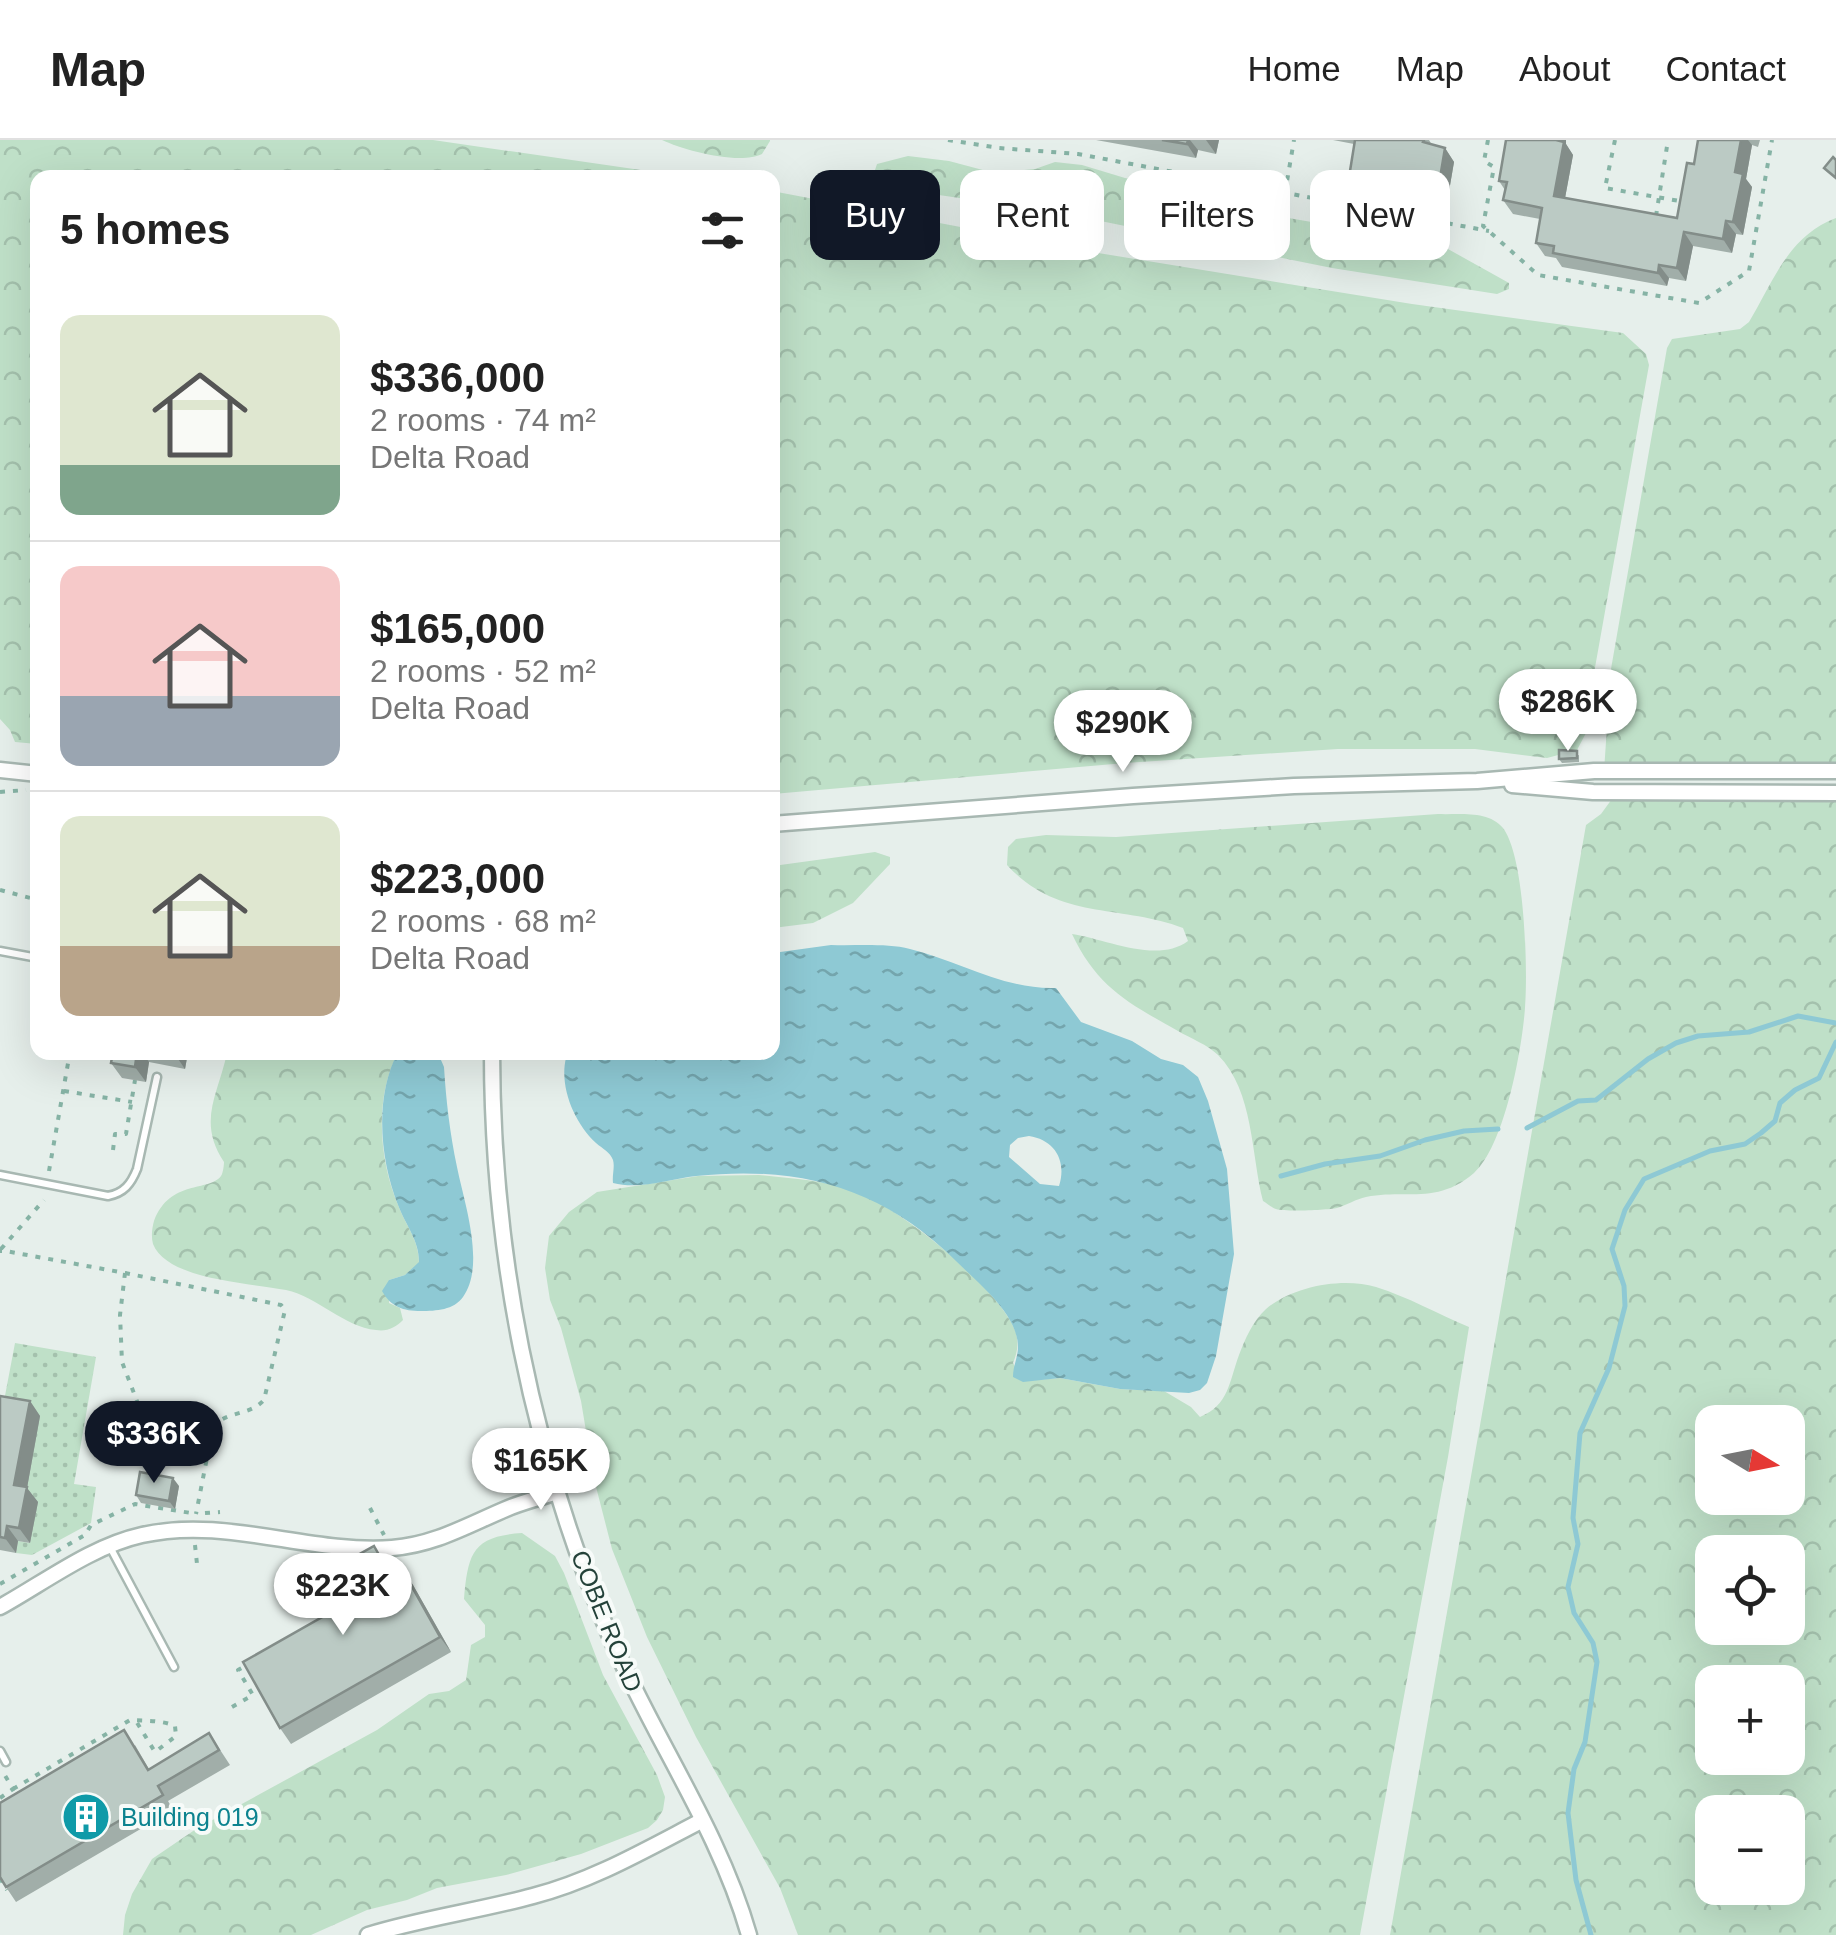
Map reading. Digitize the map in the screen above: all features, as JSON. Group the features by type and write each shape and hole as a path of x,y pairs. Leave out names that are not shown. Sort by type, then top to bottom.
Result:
{"street":[{"path":"0,770 30,773"},
{"path":"780,823 1294,786 1477,782 1617,771 1836,772"},
{"path":"1477,782 1617,792 1836,792"},
{"name":"COBE ROAD","path":"492,1060 495,1171 505,1263 532,1406 557,1492 609,1635 728,1871 749,1935"},
{"path":"0,1607 110,1546 138,1536 188,1529 388,1548 452,1534 510,1507 557,1492"},
{"path":"368,1935 574,1883 701,1821"}],"lane":[{"path":"1617,771 1617,792"},
{"path":"0,951 30,957"},
{"path":"0,1175 108,1196 118,1194 132,1181 137,1169 157,1077"},
{"path":"110,1546 174,1668"},
{"path":"0,1751 3,1765"}],"path":[{"path":"948,140 1078,154 1163,170"},
{"path":"1289,170 1294,140"},
{"path":"1488,140 1484,161 1494,168 1483,226 1538,275 1699,304 1749,271 1772,140"},
{"path":"1615,140 1605,188 1690,203"},
{"path":"1654,226 1668,140"},
{"path":"1290,194 1489,232"},
{"path":"0,792 10,788 26,790"},
{"path":"0,890 30,898"},
{"path":"50,1172 69,1060"},
{"path":"112,1150 116,1134 126,1134 135,1080"},
{"path":"64,1090 132,1102"},
{"path":"0,1251 44,1200"},
{"path":"0,1251 281,1305 285,1310 264,1400 255,1410 216,1422 196,1514 135,1504 92,1525 86,1536 0,1584"},
{"path":"125,1274 120,1315 122,1362 145,1422 193,1440 205,1460"},
{"path":"140,1505 142,1493"},
{"path":"370,1508 386,1538"},
{"path":"195,1541 198,1564"},
{"path":"330,1588 313,1597 332,1633"},
{"path":"232,1707 253,1695 238,1670 252,1662"},
{"path":"0,1798 130,1720 168,1723 175,1726 176,1736 155,1752 136,1721"},
{"path":"3,1765 14,1789"},
{"path":"0,1878 7,1890"}],"green space":[{"path":"0,140 433,140 641,170 30,170 30,743 15,742 0,719"},
{"path":"662,140 770,141 762,154 740,158 698,152"},
{"path":"908,156 983,170 960,170 960,198 940,195 940,170 875,170 877,164"},
{"path":"1055,162 1099,170 1025,170"},
{"path":"1104,172 1124,178 1124,226 1104,222"},
{"path":"780,193 810,198 810,260 940,260 940,223 960,227 960,260 1104,260 1104,254 1412,304 1623,333 1646,354 1649,365 1586,733 1577,750 1547,758 1475,749 1338,749 780,793"},
{"path":"1290,218 1310,222 1310,260 1450,260 1450,250 1509,283 1509,289 1497,294 1290,259"},
{"path":"1836,218 1836,771 1604,771 1611,669 1667,348 1672,339 1740,329 1749,322 1794,248 1819,226"},
{"path":"1617,792 1836,793 1836,1935 1390,1935 1586,825 1601,814"},
{"path":"1438,814 1473,815 1497,822 1516,863 1526,991 1510,1095 1485,1160 1460,1183 1434,1193 1366,1197 1332,1209 1281,1210 1263,1201 1250,1124 1230,1070 1209,1048 1144,1011 1103,981 1072,934 1131,948 1162,950 1188,941 1183,928 1068,903 1027,883 1007,865 1008,847 1016,839 1046,835 1116,837"},
{"path":"875,852 890,857 890,864 853,903 813,923 780,927 780,865"},
{"path":"225,1060 395,1060 382,1109 383,1149 419,1263 405,1275 389,1280 389,1303 400,1308 403,1320 388,1330 364,1328 298,1294 192,1273 161,1256 153,1244 152,1232 161,1208 179,1193 222,1175 224,1162 212,1134 215,1095"},
{"path":"759,1175 821,1182 857,1192 923,1232 971,1274 1007,1315 1017,1337 1013,1363 1023,1381 1060,1378 1120,1389 1164,1391 1200,1417 1222,1399 1247,1337 1266,1309 1290,1294 1334,1284 1376,1287 1469,1327 1360,1935 798,1935 780,1888 696,1737 647,1637 612,1549 594,1479 581,1401 550,1300 545,1268 549,1236 569,1212 597,1192 698,1176"},
{"path":"15,1343 96,1357 74,1484 96,1487 91,1523 32,1555 16,1553 18,1541 30,1543 4,1401"},
{"path":"522,1533 555,1556 564,1573 603,1675 657,1775 665,1797 657,1820 648,1828 581,1854 506,1875 437,1888 367,1910 311,1935 123,1935 132,1894 152,1859 196,1829 377,1730 429,1694 449,1691 466,1680 471,1645 485,1637 485,1625 464,1599 471,1559 492,1538"}],"water":[{"path":"831,945 901,947 1000,980 1056,988 1081,1022 1132,1041 1161,1059 1183,1065 1198,1077 1208,1101 1227,1169 1234,1254 1216,1356 1207,1383 1189,1393 1120,1389 1060,1378 1023,1382 1013,1377 1018,1351 1016,1335 995,1300 928,1236 899,1215 837,1187 770,1174 696,1176 644,1185 613,1183 612,1157 588,1135 575,1115 564,1069 566,1060 780,1060 780,952","holes":["1029,1136 1046,1142 1060,1160 1059,1186 1040,1184 1009,1157 1010,1145 1018,1138"]},
{"path":"394,1060 441,1060 444,1067 452,1142 471,1233 473,1268 463,1297 439,1310 403,1309 389,1301 382,1291 389,1280 405,1275 419,1262 392,1187 384,1149 383,1108"}],"building":[{"path":"1355,140 1424,140 1445,148 1441,170 1350,170"},
{"path":"1506,140 1564,142 1554,196 1677,218 1687,163 1694,164 1698,140 1741,140 1735,172 1743,174 1733,222 1726,221 1723,239 1684,232 1677,268 1659,265 1658,273 1553,253 1554,246 1536,243 1542,208 1503,200 1507,182 1499,181"},
{"path":"1833,157 1836,160 1836,178 1824,168"},
{"path":"1559,750 1577,751 1577,758 1559,759"},
{"path":"112,1060 136,1060 135,1067 111,1063"},
{"path":"0,1396 30,1401 14,1485 27,1487 19,1528 7,1526 5,1538 0,1537"},
{"path":"140,1472 173,1478 169,1501 136,1495"},
{"path":"374,1546 391,1576 402,1569 440,1637 280,1728 243,1662 331,1612 313,1580"},
{"name":"Building 019","path":"124,1730 148,1770 209,1733 219,1750 158,1786 163,1795 6,1887 0,1877 0,1803"}],"waterway":[{"path":"1527,1128 1578,1101 1596,1100 1648,1059 1676,1043 1698,1036 1749,1032 1798,1016 1836,1023"},
{"path":"1591,1935 1576,1880 1568,1813 1574,1769 1585,1742 1597,1662 1593,1643 1574,1613 1568,1587 1578,1544 1573,1518 1580,1433 1609,1368 1625,1306 1624,1286 1612,1249 1625,1210 1644,1179 1710,1151 1745,1144 1761,1133 1775,1121 1780,1103 1819,1078 1836,1042"},
{"path":"1281,1176 1325,1164 1380,1156 1464,1131 1498,1129"}],"place":[{"name":"Building 019","path":"86,1817"}]}
